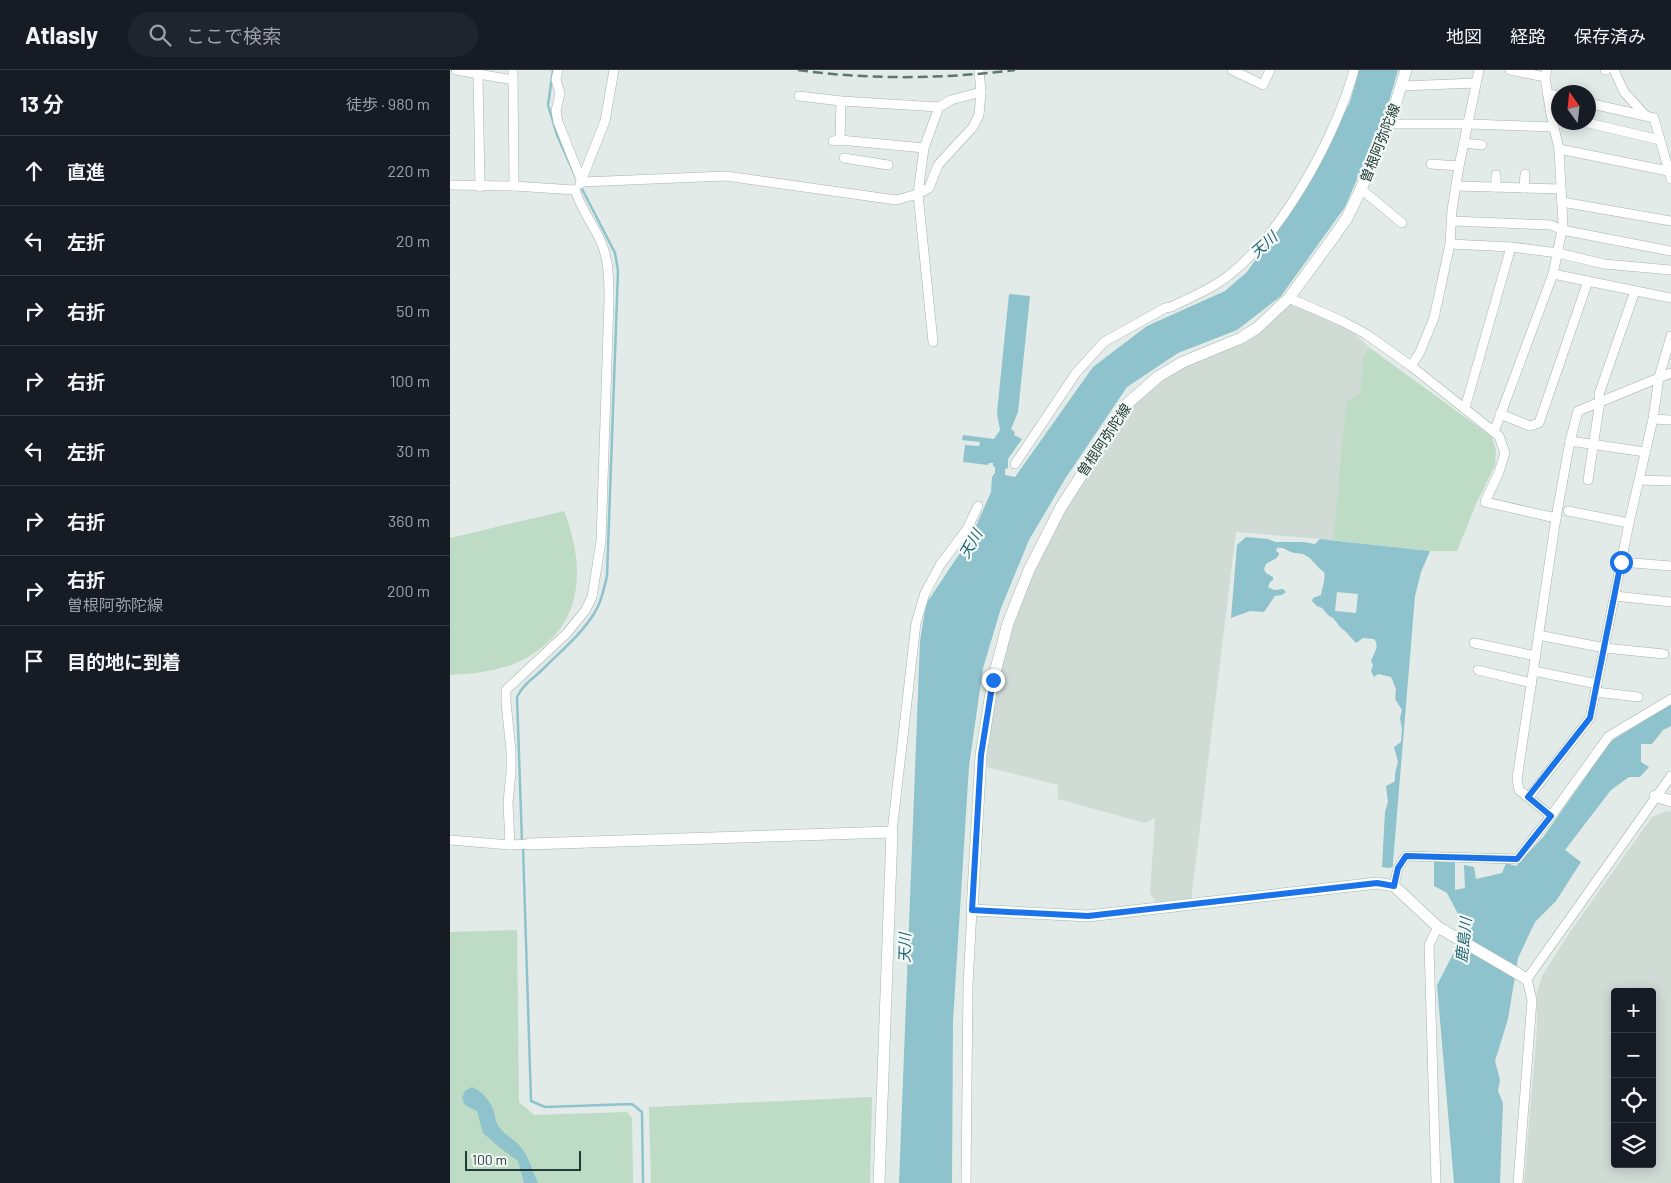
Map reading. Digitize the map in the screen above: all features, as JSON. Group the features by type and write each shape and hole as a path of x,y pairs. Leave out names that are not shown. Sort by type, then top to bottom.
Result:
{"street":[{"path":"456,70 513,80"},
{"path":"513,70 514,186"},
{"path":"558,70 556,80 560,93 556,111 558,122 582,182"},
{"path":"575,190 582,182 605,121 614,70"},
{"path":"582,182 726,176 896,200 918,194 929,188 938,165 972,127 979,115 979,70"},
{"path":"1232,70 1263,85 1270,70"},
{"path":"1015,464 1076,373 1104,342 1165,308 1171,307 1218,283 1240,266 1262,243 1302,186 1319,156 1349,90 1354,70"},
{"name":"曽根阿弥陀線","path":"972,910 981,755 993,680 1008,623 1030,570 1061,507 1128,403 1159,376 1182,362 1240,338 1257,328 1289,298 1347,218 1389,124 1406,70"},
{"path":"1411,366 1419,354 1434,318 1450,244 1452,210 1459,166 1479,70"},
{"path":"1510,70 1546,73 1551,103"},
{"path":"1614,70 1624,92 1646,116"},
{"path":"478,74 480,187"},
{"path":"1402,86 1476,83"},
{"path":"799,96 841,101 939,107 951,100 980,92"},
{"path":"841,101 837,141 924,148"},
{"path":"1559,149 1669,175 1668,159 1654,118 1596,105"},
{"path":"934,342 918,194 924,148 939,107"},
{"path":"1389,124 1551,127"},
{"path":"1596,125 1660,140"},
{"path":"1494,432 1553,274 1558,253 1563,225 1559,149 1555,130"},
{"path":"864,160 867,142"},
{"path":"1464,143 1482,145"},
{"path":"844,158 888,165"},
{"path":"1431,164 1459,166"},
{"path":"1496,174 1496,187"},
{"path":"1524,188 1525,174"},
{"path":"450,185 480,187 514,186 575,190"},
{"path":"1457,186 1561,189"},
{"path":"1361,189 1402,223"},
{"path":"510,845 508,802 511,751 506,690 566,634 585,611 592,597 601,541 609,310 608,271 602,244 580,204 575,190"},
{"path":"1562,202 1671,221"},
{"path":"1452,221 1551,225 1562,230 1671,251"},
{"path":"1450,244 1511,247 1558,253 1604,264 1671,270"},
{"path":"1465,408 1511,247"},
{"path":"1553,274 1671,298"},
{"path":"1500,414 1530,426 1539,423 1588,281"},
{"path":"1588,480 1600,401 1599,394 1635,291"},
{"path":"1289,298 1342,321 1366,334 1411,366 1499,436 1505,453 1486,502 1556,518"},
{"path":"1528,797 1590,718 1659,377 1671,336"},
{"path":"1551,816 1519,790 1517,779 1556,518 1570,441 1578,411 1671,373"},
{"path":"1652,419 1671,420"},
{"path":"1570,441 1645,452"},
{"path":"1639,480 1671,481"},
{"path":"879,1183 892,832 916,623 924,593 944,559 967,529 978,506"},
{"path":"1568,511 1629,523"},
{"path":"1621,562 1667,563"},
{"path":"1615,596 1671,602"},
{"path":"1538,635 1605,648 1664,654"},
{"path":"1474,643 1483,648 1536,656"},
{"path":"1478,670 1532,683"},
{"path":"1534,671 1638,697"},
{"path":"1394,886 1398,868 1406,856 1517,859 1609,736 1671,700"},
{"path":"1527,979 1671,776"},
{"path":"1655,796 1671,801"},
{"path":"450,840 510,845 892,832"},
{"path":"966,1183 968,985 972,910 1088,916 1377,883 1394,886 1438,927 1527,979 1532,1000 1518,1183"},
{"path":"1436,1183 1429,945 1438,927"}],"shaded area":[{"path":"1286,304 1312,312 1354,333 1370,348 1363,357 1360,393 1346,402 1333,540 1236,532 1191,901 1157,904 1150,893 1155,818 1145,823 1058,799 1058,785 987,767 987,741 997,686 1010,636 1027,587 1056,524 1082,481 1139,397 1179,368 1247,339"},
{"path":"1666,811 1671,812 1671,1183 1524,1183 1537,1029 1537,993 1542,976 1570,932 1652,817"}],"green space":[{"path":"1370,348 1492,437 1496,451 1495,465 1476,504 1457,551 1430,551 1333,540 1346,402 1360,393 1363,357"},
{"path":"564,511 572,535 577,581 573,602 565,621 552,638 534,653 511,665 480,672 450,675 450,538"},
{"path":"517,930 519,1102 534,1115 627,1112 632,1118 633,1183 450,1183 450,932"},
{"path":"872,1097 870,1183 651,1183 649,1107"}],"water":[{"name":"天川","path":"1359,70 1398,70 1386,112 1345,207 1281,296 1237,330 1178,353 1127,387 1065,479 1029,540 1001,608 983,668 969,766 953,1021 952,1183 899,1183 920,641 926,604 972,535 991,492 992,477 995,473 993,463 988,465 963,462 965,445 979,446 980,442 962,440 963,435 994,439 1000,430 997,413 1009,294 1030,296 1018,412 1011,429 1015,432 1014,435 1022,439 1008,459 1008,468 1005,469 1005,475 1015,477 1093,367 1147,326 1225,291 1247,272 1309,183 1350,102"},
{"path":"1246,537 1268,539 1275,542 1315,544 1320,539 1430,551 1421,572 1415,596 1393,866 1390,868 1382,867 1385,812 1388,802 1386,786 1394,782 1395,779 1398,762 1394,747 1401,742 1402,729 1400,718 1402,710 1395,699 1396,689 1391,677 1378,674 1374,677 1371,671 1373,665 1371,661 1375,652 1376,642 1374,639 1363,638 1356,643 1333,618 1317,606 1312,601 1313,598 1321,595 1324,572 1306,556 1281,548 1277,548 1276,551 1279,553 1276,559 1266,564 1264,569 1266,573 1273,577 1268,587 1274,590 1283,589 1286,592 1275,596 1264,612 1250,611 1231,618 1237,545","holes":["1337,592 1358,594 1356,613 1335,611"]},
{"name":"鹿島川","path":"1671,704 1671,726 1663,730 1652,744 1641,744 1641,762 1649,767 1640,777 1629,777 1611,790 1565,850 1581,862 1556,901 1535,922 1518,958 1508,1019 1495,1061 1500,1080 1498,1091 1503,1103 1500,1183 1454,1183 1437,985 1466,929 1447,893 1434,886 1434,859 1455,861 1455,890 1465,888 1464,865 1474,867 1476,879 1502,873 1506,863 1516,866 1544,836 1611,741"},
{"path":"472,1087 482,1093 489,1102 501,1130 522,1149 528,1158 538,1183 524,1183 518,1161 483,1133 477,1111 465,1105 462,1098 465,1091"}],"waterway":[{"path":"553,70 548,105 557,135 577,180"},
{"path":"522,842 517,697 526,685 571,642 590,620 599,603 607,576 618,271 615,253 580,185"},
{"path":"523,847 531,1101 545,1107 632,1104 642,1112 643,1183"}],"railway":[{"path":"798,70 879,77 933,77 1015,70"}],"route":[{"path":"993,680 981,755 972,910 1088,916 1377,883 1394,886 1398,868 1406,856 1517,859 1551,816 1528,797 1590,718 1621,562"}]}
